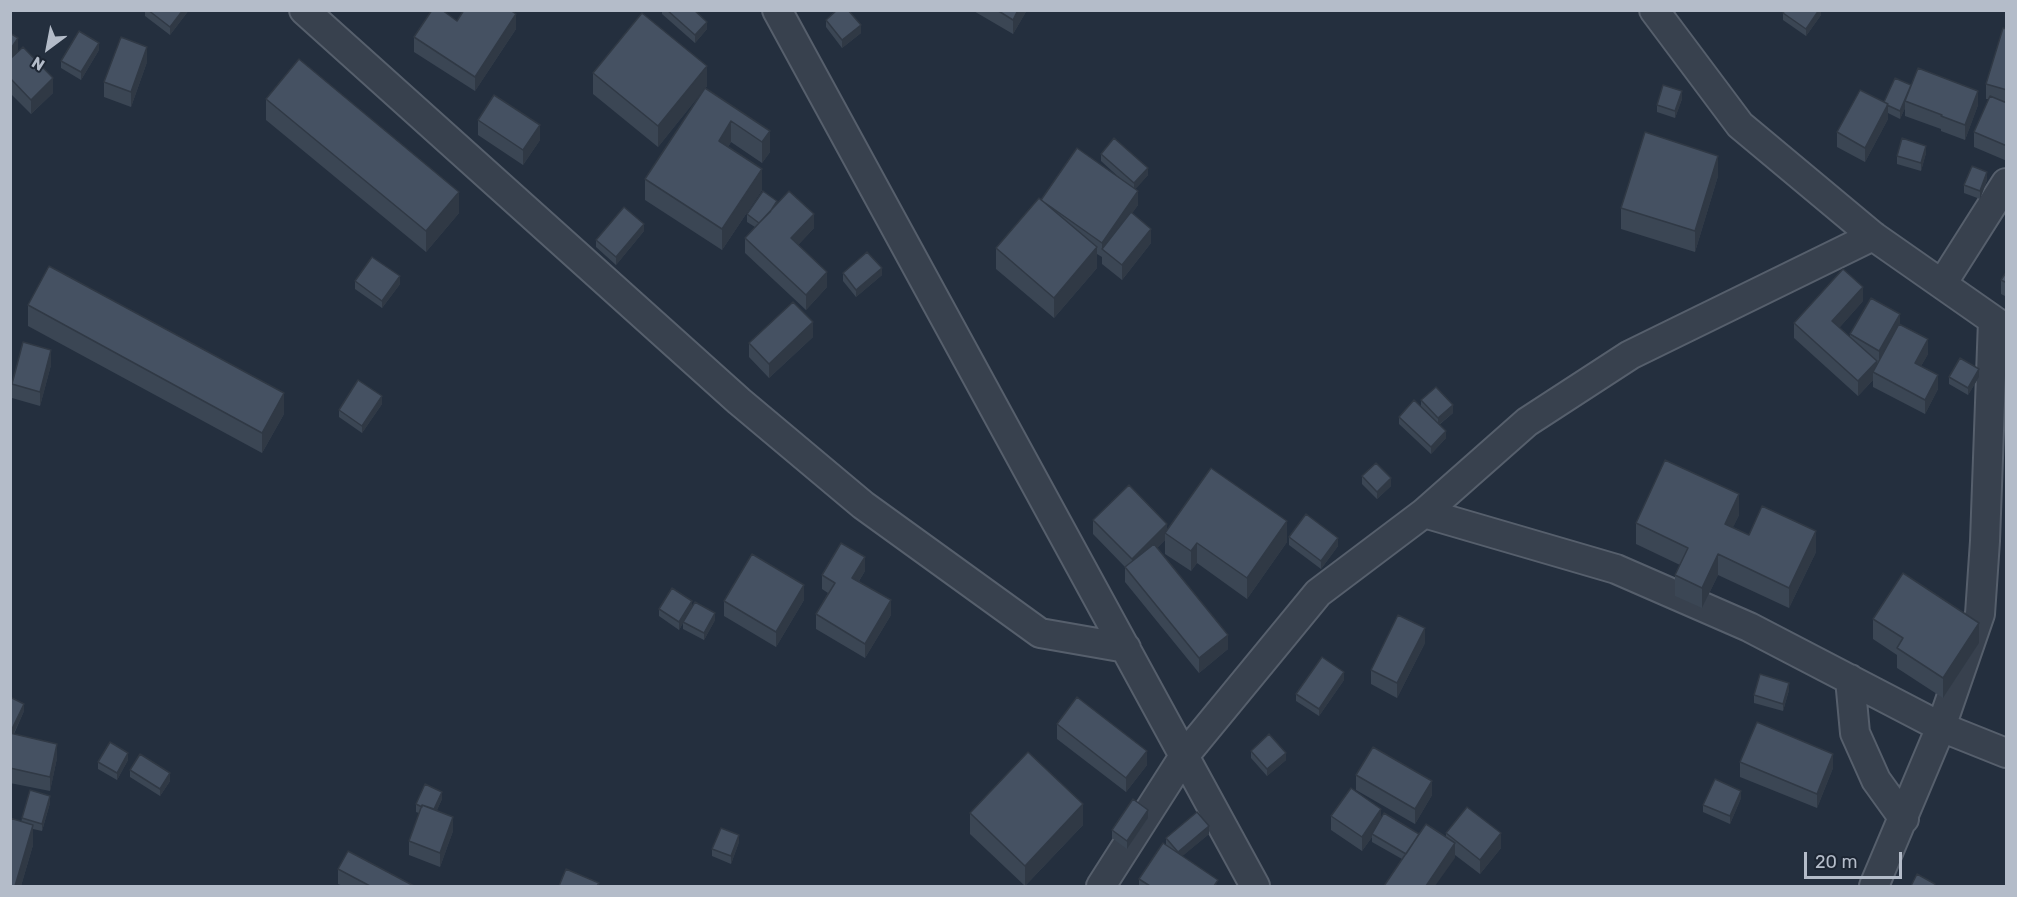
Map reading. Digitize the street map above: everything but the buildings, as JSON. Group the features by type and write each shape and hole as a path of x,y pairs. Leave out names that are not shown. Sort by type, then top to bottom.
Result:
{"street":[{"path":"303,10 730,393 863,506 1040,633 1125,648"},
{"path":"777,10 1255,886"},
{"path":"1654,10 1740,125 1873,236 2000,325 1980,614 1941,727 1874,886"},
{"path":"1942,284 2007,183"},
{"path":"1101,886 1184,756 1318,593 1424,513 1527,422 1630,355 1873,236"},
{"path":"1424,513 1616,569 1749,627 1941,727 2007,753"},
{"path":"1850,679 1855,733 1876,780 1904,819"}]}
